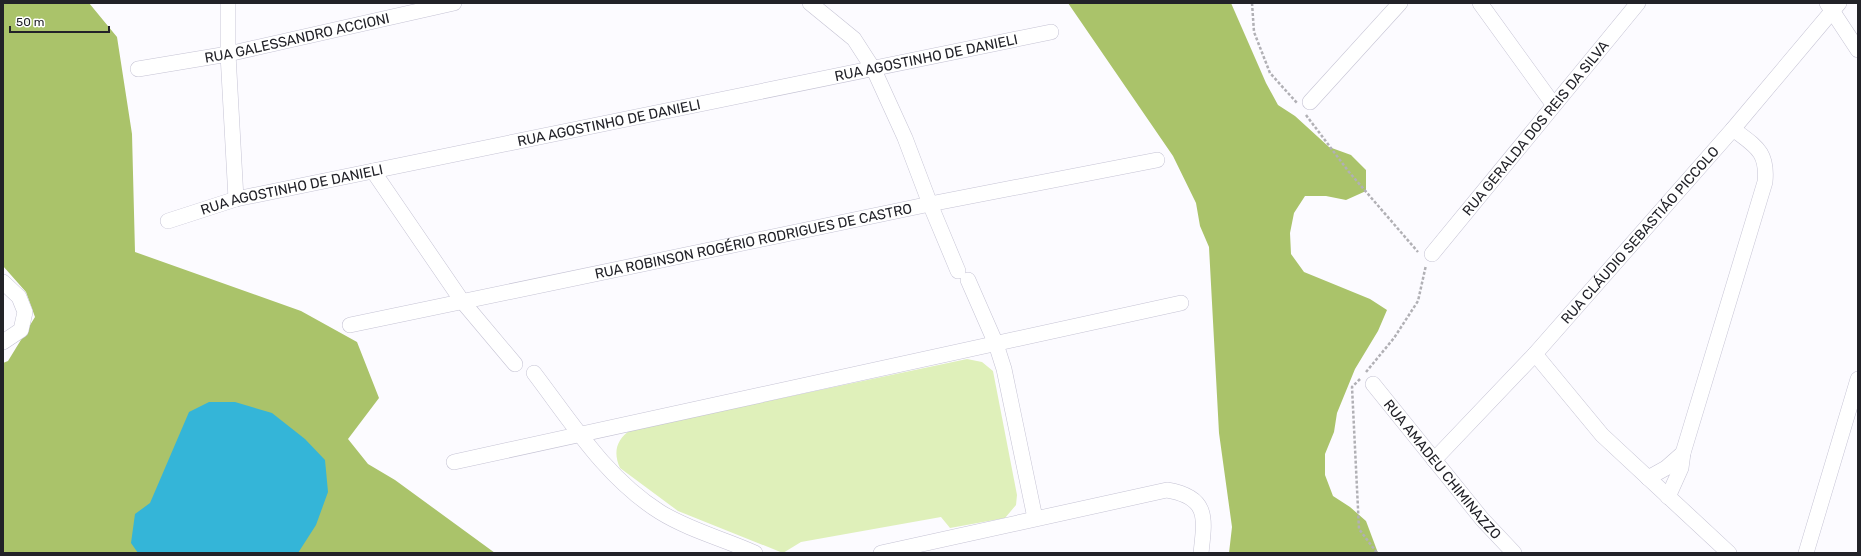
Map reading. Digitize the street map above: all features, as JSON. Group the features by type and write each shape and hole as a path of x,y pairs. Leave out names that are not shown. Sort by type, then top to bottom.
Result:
{"street":[{"path":"228,3 228,54 236,199"},
{"name":"RUA GALESSANDRO ACCIONI","path":"138,69 228,54 454,3"},
{"path":"810,3 854,39 874,70 905,138 930,204 996,344 1004,369 1035,518"},
{"path":"1303,105 1400,3"},
{"path":"1480,3 1553,104"},
{"name":"RUA GERALDA DOS REIS DA SILVA","path":"1432,254 1553,104 1638,3"},
{"path":"1833,6 1858,50"},
{"name":"RUA CLÁUDIO SEBASTIÁO PICCOLO","path":"1434,460 1535,354 1733,129 1833,6"},
{"name":"RUA AGOSTINHO DE DANIELI","path":"168,221 236,199 874,70 1051,32"},
{"path":"1668,497 1681,468 1683,453 1765,182 1766,168 1763,156 1755,146 1733,129"},
{"name":"RUA ROBINSON ROGÉRIO RODRIGUES DE CASTRO","path":"350,325 930,204 1157,160"},
{"path":"374,172 462,301 515,364"},
{"path":"3,282 19,297 26,312 21,330 3,342"},
{"path":"454,462 1182,303"},
{"path":"1535,354 1602,435 1729,553"},
{"path":"534,373 594,453 613,474 643,500 680,523 723,546 755,553"},
{"path":"1806,553 1858,379"},
{"name":"RUA AMADEU CHIMINAZZO","path":"1373,384 1482,519 1514,553"},
{"path":"1648,478 1666,468 1683,453"},
{"path":"882,553 1167,490 1183,493 1196,502 1203,516 1201,553"}],"path":[{"path":"1252,3 1254,32 1270,73 1303,105 1321,137 1349,172 1421,254 1427,257 1432,254"}],"green space":[{"path":"3,3 89,3 117,37 132,134 135,252 301,311 357,342 379,398 348,439 368,464 395,480 495,553 3,553 3,363 8,361 35,317 26,292 3,266"},
{"path":"1068,3 1231,3 1266,83 1278,105 1295,116 1329,147 1351,155 1366,170 1366,191 1346,200 1326,196 1305,196 1294,213 1290,233 1291,254 1304,272 1370,299 1387,310 1378,331 1355,369 1337,413 1334,432 1325,454 1325,475 1333,496 1350,507 1366,521 1378,553 1229,553 1232,527 1219,433 1209,247 1200,226 1196,203 1173,156"},
{"path":"967,359 982,362 993,371 1017,495 1016,505 1005,518 950,528 941,517 801,542 783,553 678,511 620,468 618,462 616,452 619,442 631,430"}],"water":[{"path":"209,402 235,402 272,413 305,439 325,460 328,492 316,525 298,553 138,553 131,543 135,514 150,503 189,412"}]}
